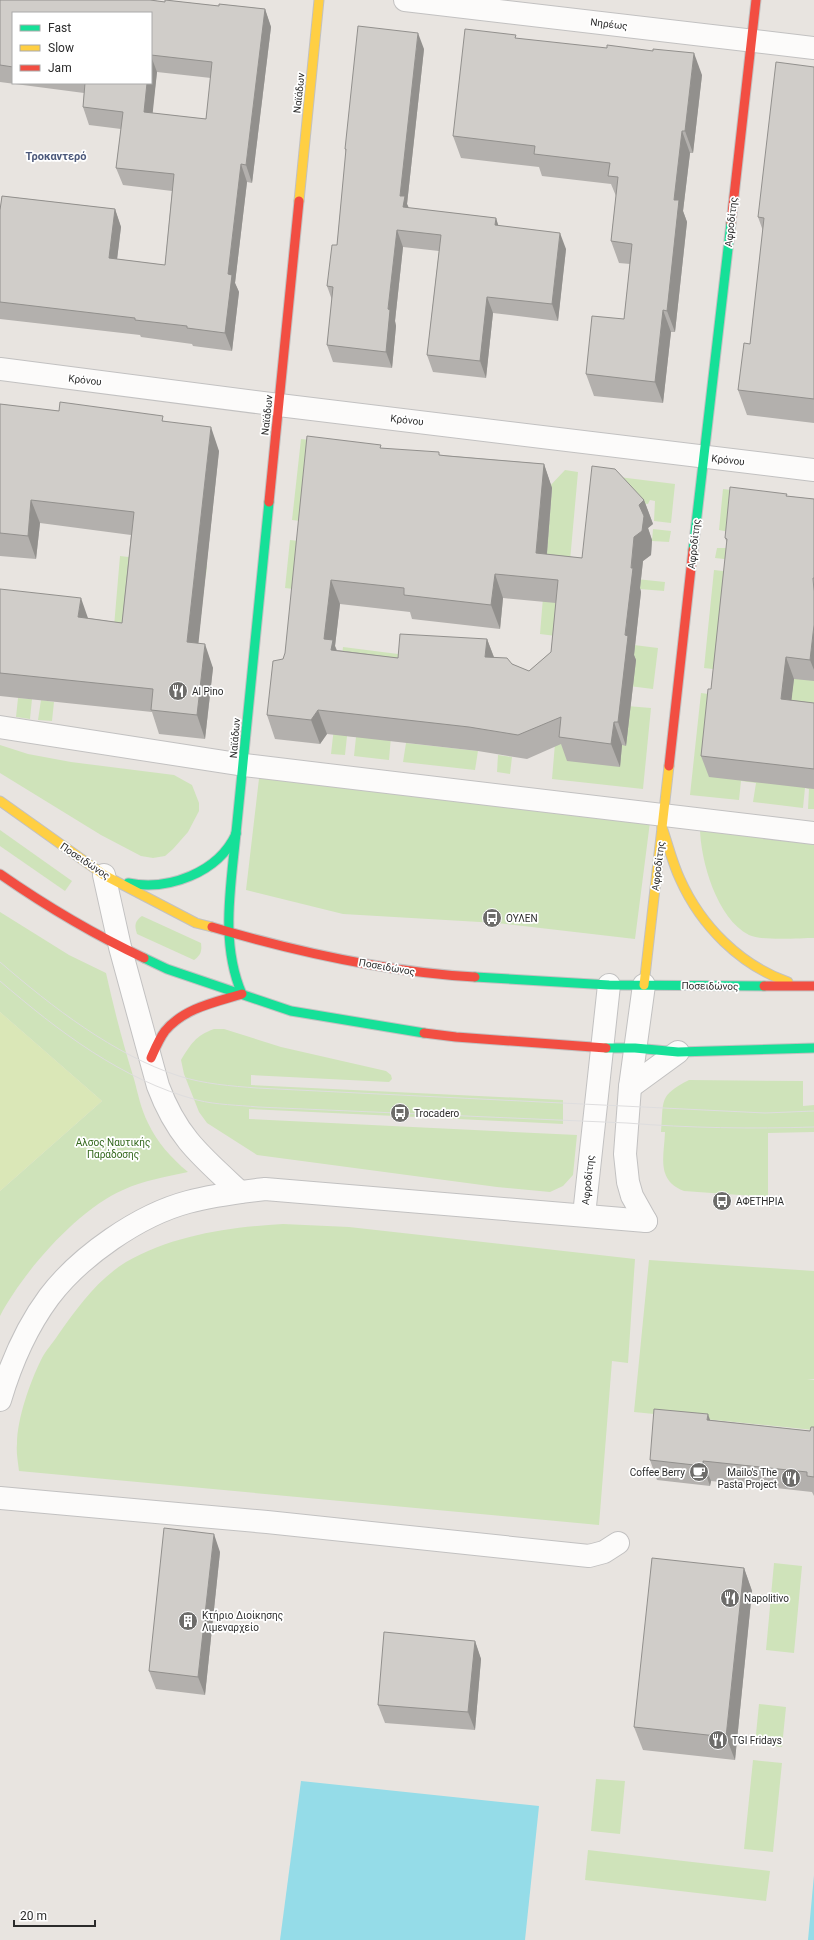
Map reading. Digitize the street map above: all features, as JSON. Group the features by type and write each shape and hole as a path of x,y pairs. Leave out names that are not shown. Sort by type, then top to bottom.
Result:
{"main road":[{"name":"Ναϊάδων","path":"242,994 235,978 229,933 229,912 319,0"},
{"name":"Αφροδίτης","path":"644,985 756,0"},
{"name":"Ποσειδώνος","path":"0,801 104,875 196,923 229,933 331,957 427,974 609,985 811,987"},
{"path":"663,822 683,887 710,929 728,947 763,972 784,981 811,987"},
{"path":"104,875 130,884 144,886 176,881 205,868 218,859 229,847 236,833"},
{"path":"0,874 43,904 102,938 174,973 291,1011 396,1030 456,1037 602,1048 635,1048 678,1052 814,1048"},
{"path":"151,1058 166,1029 173,1022 194,1010 242,994"}],"street":[{"name":"Νηρέως","path":"405,0 814,48"},
{"name":"Κρόνου","path":"0,368 279,405 814,470"},
{"path":"0,727 244,765 663,822 814,833"},
{"path":"104,875 120,947 163,1100 181,1133 193,1148 240,1192"},
{"name":"Αφροδίτης","path":"609,985 584,1215 646,1221 632,1196 624,1154 630,1087 644,985"},
{"path":"630,1087 678,1052"},
{"path":"0,1400 8,1372 27,1331 50,1296 78,1267 111,1238 146,1218 187,1202 240,1192 266,1189 291,1190 442,1205 584,1215"},
{"path":"0,1498 267,1522 589,1556 604,1552 618,1543"}],"green space":[{"path":"301,439 416,453 309,522 292,520"},
{"path":"565,470 578,472 569,572 665,582 664,591 640,589 634,645 658,648 653,689 629,686 627,706 651,708 643,789 552,779 564,637 540,634 552,488 548,488"},
{"path":"603,475 675,484 671,523 654,521 655,501 650,500 648,504 626,501"},
{"path":"723,489 814,500 814,809 808,809 809,789 805,788 803,808 753,802 756,783 741,781 739,800 690,795 701,693 746,699 772,676 704,668 714,570 766,576 768,564 715,558 717,548 734,548 735,533 719,530"},
{"path":"653,529 671,531 669,542 652,541"},
{"path":"290,540 307,542 302,590 285,588"},
{"path":"120,556 207,566 206,575 195,573 131,640 112,650"},
{"path":"343,647 398,654 389,760 354,756 356,737 347,736 345,755 331,754"},
{"path":"18,698 32,699 30,719 16,717"},
{"path":"41,700 54,702 52,721 38,720"},
{"path":"406,743 478,751 475,770 403,762"},
{"path":"0,745 28,754 71,762 174,775 192,785 199,803 199,811 188,832 165,856 153,858 141,856 101,835 0,773"},
{"path":"498,755 512,757 510,774 497,772"},
{"path":"260,770 650,822 635,939 497,923 343,914 246,890"},
{"path":"700,827 814,841 814,938 781,939 755,937 749,935 738,927 728,916 712,887 703,856"},
{"path":"0,830 72,881 65,891 0,846"},
{"name":"Αλσος Ναυτικής Παράδοσης","path":"0,912 69,955 106,973 122,1040 146,1118 160,1143 188,1172 155,1179 123,1190 105,1199 88,1212 70,1227 37,1262 22,1281 0,1316 0,1191 102,1101 0,1012"},
{"path":"142,916 201,943 200,955 194,960 137,934 136,924"},
{"path":"0,1012 102,1101 0,1191"},
{"path":"214,1029 224,1029 281,1047 386,1071 391,1075 392,1079 389,1082 251,1075 251,1085 563,1100 563,1124 249,1109 249,1119 577,1135 573,1175 563,1186 550,1192 497,1187 257,1155 207,1123 199,1112 184,1074 181,1060 188,1049 194,1041"},
{"path":"689,1080 803,1081 803,1106 814,1105 814,1132 768,1133 768,1197 684,1191 669,1181 665,1174 663,1159 665,1132 661,1132 664,1100 672,1090"},
{"path":"283,1224 349,1227 635,1259 628,1363 612,1361 599,1525 19,1471 17,1447 19,1423 25,1401 37,1369 45,1353 88,1295 106,1277 126,1262 144,1253 182,1239 242,1227"},
{"path":"649,1260 814,1271 814,1379 807,1379 814,1380 814,1430 634,1412"},
{"path":"774,1563 802,1566 794,1653 766,1650"},
{"path":"759,1704 786,1707 782,1747 755,1744"},
{"path":"753,1760 782,1763 773,1852 744,1849"},
{"path":"596,1779 625,1781 620,1834 591,1831"},
{"path":"588,1850 770,1871 766,1901 585,1880"}],"water":[{"path":"301,1781 539,1806 525,1940 280,1940"},
{"path":"814,1875 814,1940 808,1940"}],"building":[{"path":"0,0 150,0 165,2 165,0 265,9 246,165 241,164 228,274 232,275 225,333 187,328 187,326 135,320 135,318 0,302 0,210 2,196 115,209 109,258 165,265 174,174 116,168 123,112 83,107 85,84 147,84 144,112 206,119 212,62 152,55 152,12 12,12 12,67 0,65"},
{"path":"358,26 418,33 400,196 405,196 403,207 496,218 495,225 560,233 552,304 487,297 480,361 427,355 441,235 397,230 388,309 390,310 386,352 327,345 333,287 327,286 332,245 337,245"},
{"path":"465,29 516,35 515,38 607,48 607,45 653,51 653,49 694,53 685,131 682,131 674,200 679,200 667,311 663,310 655,382 586,374 592,316 624,319 632,244 611,241 618,177 608,176 610,163 534,154 535,146 453,136"},
{"path":"776,62 814,67 814,399 738,390 744,343 750,344 764,218 758,217"},
{"path":"60,402 163,416 162,421 211,427 187,642 205,644 197,715 151,710 153,689 0,673 0,589 81,598 78,617 122,623 134,512 31,500 28,536 0,533 0,404 59,411"},
{"path":"307,436 381,445 380,448 439,452 439,455 544,464 536,553 582,558 592,466 615,469 644,500 639,505 644,516 642,531 634,537 631,568 633,568 625,635 628,636 618,722 614,722 611,744 559,737 561,717 518,735 469,727 318,710 311,720 267,715 273,661 283,659 285,653","holes":["495,574 558,580 551,652 529,671 512,664 507,658 485,657 487,639 400,634 398,658 331,650 333,640 324,639 331,580 404,588 404,595 491,605"]},
{"path":"730,487 814,499 814,625 810,660 786,657 781,699 814,703 814,769 701,756 708,689 711,689 727,539 725,538"},
{"path":"654,1409 708,1414 707,1420 810,1431 811,1427 814,1427 814,1477 807,1476 807,1472 703,1461 703,1466 650,1460"},
{"name":"Κτήριο Διοίκησης Λιμεναρχείο","path":"164,1528 214,1534 198,1677 149,1671"},
{"path":"652,1558 744,1568 726,1737 634,1727"},
{"path":"384,1632 475,1641 468,1712 378,1705"}],"tram line":[{"path":"0,962 62,1012 108,1043 155,1067 188,1079 208,1083 257,1088 765,1113 814,1111"},
{"path":"0,981 68,1035 117,1067 169,1091 205,1102 258,1107 697,1127 814,1127"}],"traffic: fast":[{"path":"693,550 731,223"},
{"path":"236,833 269,502"},
{"path":"236,833 230,894 229,935 235,975 242,994"},
{"path":"128,883 143,885 159,884 190,876 204,869 217,859 228,848 236,834"},
{"path":"144,958 167,969 291,1011 424,1033"},
{"path":"475,977 609,985 764,986"},
{"path":"606,1048 635,1048 678,1052 814,1048"}],"traffic: slow":[{"path":"299,201 319,0"},
{"path":"644,985 669,766"},
{"path":"0,801 104,875 196,923 212,927"},
{"path":"662,827 672,860 680,879 699,913 711,928 738,954 770,975 788,982"}],"traffic: jam":[{"path":"731,223 756,0"},
{"path":"269,502 299,201"},
{"path":"669,766 693,550"},
{"path":"0,874 70,919 144,958"},
{"path":"212,927 276,945 342,960 408,971 475,977"},
{"path":"764,986 814,986"},
{"path":"151,1058 165,1031 181,1017 191,1011 211,1003 242,994"},
{"path":"424,1033 456,1037 606,1048"}],"place":[{"name":"Al Pino","path":"178,691"},
{"name":"ΟΥΛΕΝ","path":"492,918"},
{"name":"Trocadero","path":"400,1113"},
{"name":"ΑΦΕΤΗΡΙΑ","path":"722,1201"},
{"name":"Coffee Berry","path":"699,1472"},
{"name":"Mailo's The Pasta Project","path":"791,1478"},
{"name":"Napolitivo","path":"730,1598"},
{"name":"Κτήριο Διοίκησης Λιμεναρχείο","path":"188,1621"},
{"name":"TGI Fridays","path":"718,1740"}],"district":[{"name":"Τροκαντερό","path":"56,156"}]}
